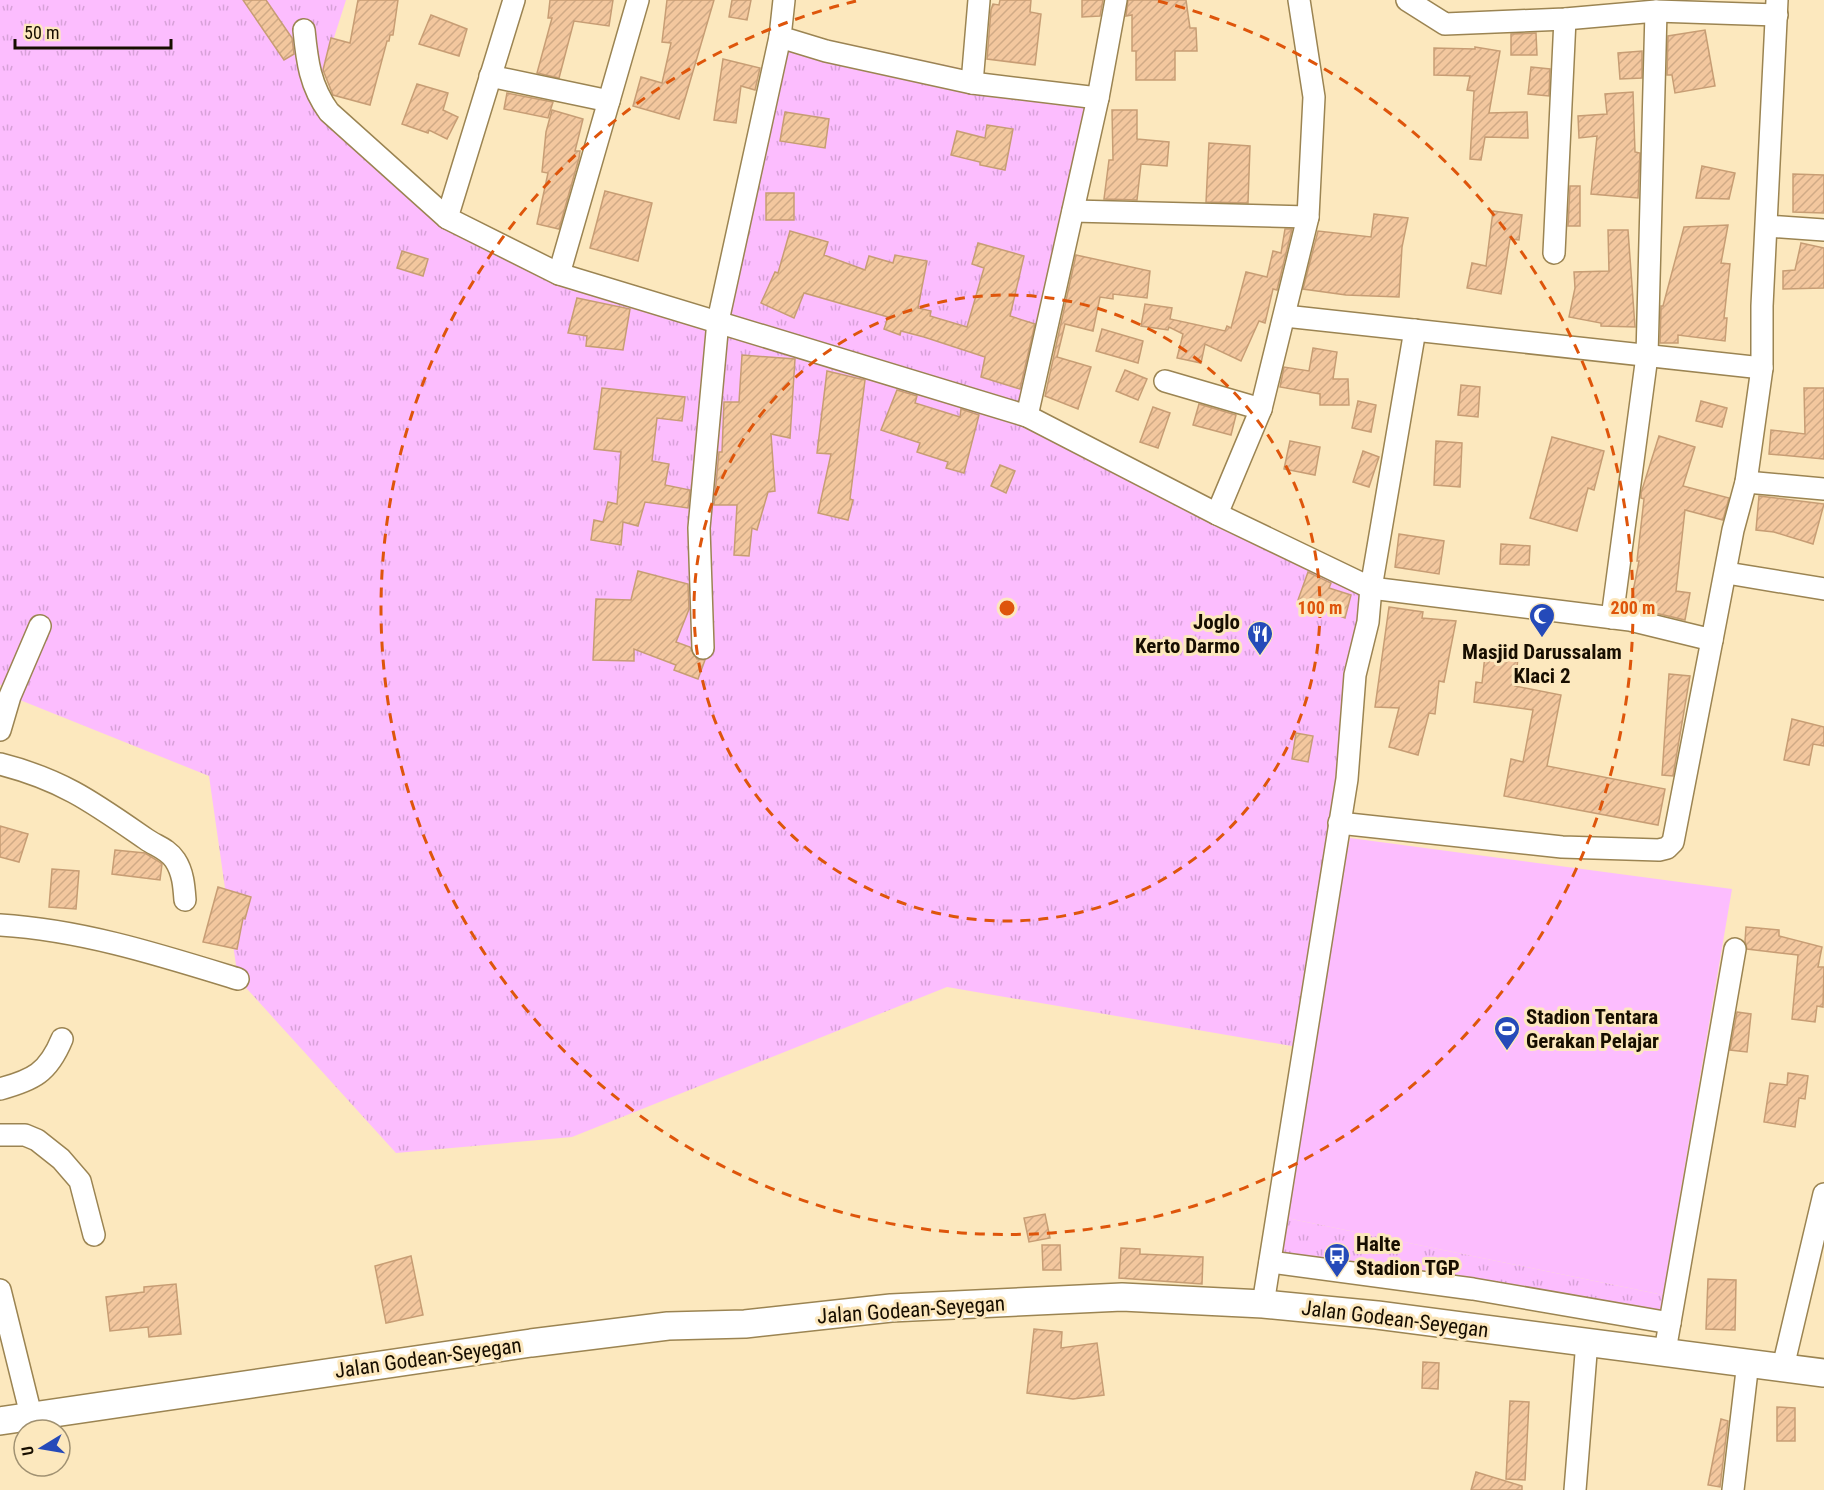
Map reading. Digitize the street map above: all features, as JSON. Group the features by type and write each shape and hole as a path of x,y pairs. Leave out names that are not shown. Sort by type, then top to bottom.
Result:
{"main road":[{"name":"Jalan Godean-Seyegan","path":"0,1421 531,1343 668,1326 745,1324 891,1308 1122,1297 1263,1304 1587,1341 1824,1373"}],"street":[{"path":"447,218 514,0"},
{"path":"559,274 638,0"},
{"path":"704,648 699,528 718,321 780,37 784,0"},
{"path":"972,83 979,0"},
{"path":"1027,416 1098,98 1116,0"},
{"path":"1217,514 1261,409 1308,217 1314,97 1299,0"},
{"path":"1339,823 1562,847 1659,850 1667,848 1673,842 1727,573 1733,530 1746,482 1762,368 1762,306 1777,8 1656,11 1445,24 1407,0"},
{"path":"1612,618 1647,356 1656,11"},
{"path":"1554,253 1565,18"},
{"path":"304,30 309,75 316,94 329,112 447,218 559,274 1027,416 1217,514 1371,588 1612,618 1712,640"},
{"path":"780,37 826,51 972,83 1098,98"},
{"path":"490,76 609,101"},
{"path":"1073,211 1308,217"},
{"path":"1767,226 1824,230"},
{"path":"1285,316 1762,368"},
{"path":"1263,1304 1347,779 1355,675 1368,622 1371,588 1415,330"},
{"path":"1165,381 1261,409"},
{"path":"1746,482 1824,489"},
{"path":"1727,573 1824,589"},
{"path":"0,730 10,696 40,626"},
{"path":"0,764 54,780 107,810 167,851 176,861 184,882 185,900"},
{"path":"0,924 37,927 145,950 238,979"},
{"path":"1665,1351 1735,949"},
{"path":"0,1089 38,1075 57,1052 62,1039"},
{"path":"0,1135 26,1135 37,1140 61,1160 80,1181 94,1235"},
{"path":"1783,1367 1824,1194"},
{"path":"1270,1262 1473,1289 1670,1323"},
{"path":"0,1290 31,1415"},
{"path":"1575,1490 1587,1341"},
{"path":"1733,1490 1748,1362"}],"green space":[{"path":"0,0 346,0 316,94 447,218 559,274 718,322 779,29 1098,98 1027,416 1371,588 1303,1048 947,987 572,1137 396,1153 238,979 209,776 10,696 0,684"},
{"name":"Stadion Tentara Gerakan Pelajar","path":"1350,838 1732,889 1663,1295 1277,1216"},
{"path":"1277,1216 1663,1295 1659,1321 1270,1262"}],"building":[{"path":"243,0 266,0 292,38 294,54 284,60"},
{"path":"358,0 398,0 393,35 390,35 387,41 370,105 333,95 323,70 331,38 350,43"},
{"path":"550,0 613,0 609,26 574,21 559,78 537,73 552,18 548,18"},
{"path":"667,0 714,0 679,119 633,106 641,77 662,83 671,43 662,42"},
{"path":"732,0 751,0 747,20 729,17"},
{"path":"1000,0 1031,0 1030,12 1041,14 1035,65 987,59 991,10 993,4 999,5"},
{"path":"1082,0 1103,0 1100,16 1082,17"},
{"path":"1128,0 1186,0 1190,28 1196,28 1197,51 1175,51 1175,80 1136,80 1136,51 1132,51 1132,15 1126,16"},
{"path":"431,15 467,29 459,56 419,44"},
{"path":"1705,30 1715,86 1675,93 1672,75 1667,75 1668,36"},
{"path":"1536,33 1537,55 1511,55 1511,34"},
{"path":"1475,47 1500,51 1489,113 1527,112 1528,138 1485,137 1481,160 1470,159 1474,91 1467,90 1470,76 1434,75 1434,48 1475,49"},
{"path":"1642,51 1642,78 1620,79 1618,53"},
{"path":"723,59 760,68 755,90 741,86 736,123 714,120"},
{"path":"1531,67 1550,69 1549,96 1528,94"},
{"path":"417,84 448,93 443,110 458,117 447,139 429,130 428,133 402,124"},
{"path":"1633,92 1635,152 1640,153 1638,198 1591,194 1597,136 1579,138 1578,116 1607,114 1605,94"},
{"path":"507,93 553,102 548,118 504,109"},
{"path":"552,110 583,119 575,151 580,151 579,158 559,229 537,224 548,173 542,172 546,132"},
{"path":"1112,110 1137,110 1137,139 1169,142 1167,166 1141,164 1137,200 1104,199 1109,160 1113,160"},
{"path":"785,112 829,119 825,148 780,141"},
{"path":"987,125 1013,129 1005,170 980,165 980,162 951,155 957,131 985,138"},
{"path":"1209,143 1250,146 1248,203 1206,202"},
{"path":"1702,166 1735,173 1729,199 1696,198"},
{"path":"1793,174 1824,175 1824,213 1793,212"},
{"path":"1570,186 1580,186 1580,226 1568,226"},
{"path":"605,191 652,203 638,261 590,248"},
{"path":"766,193 794,193 794,220 766,220"},
{"path":"1493,211 1522,215 1519,240 1510,239 1501,294 1467,288 1472,263 1486,266"},
{"path":"1374,214 1408,218 1402,247 1399,297 1346,295 1303,289 1318,231 1371,237"},
{"path":"1728,225 1721,263 1730,264 1724,318 1727,318 1725,341 1678,335 1678,343 1660,343 1661,306 1663,306 1684,227"},
{"path":"1285,229 1292,229 1277,290 1273,289 1265,323 1259,321 1241,361 1205,344 1201,363 1177,358 1183,334 1169,327 1168,330 1141,326 1145,304 1172,308 1170,319 1225,331 1227,326 1231,328 1246,272 1267,277 1273,251 1281,253"},
{"path":"1608,230 1628,230 1635,327 1601,326 1601,323 1569,317 1575,288 1574,272 1609,271"},
{"path":"790,231 828,242 824,255 865,270 869,256 893,263 895,255 927,261 918,308 931,311 930,316 967,327 984,268 972,264 978,243 1024,256 1010,316 1035,324 1020,389 981,377 985,357 924,337 901,331 900,335 884,329 888,317 804,293 794,318 761,303 775,272 778,273"},
{"path":"1801,243 1824,248 1824,288 1783,289 1783,271 1795,270"},
{"path":"402,251 428,259 423,276 397,268"},
{"path":"1076,255 1150,271 1147,298 1113,294 1113,299 1100,297 1093,331 1065,324 1057,357 1091,367 1078,409 1045,396"},
{"path":"577,298 630,309 623,350 586,346 587,336 568,333"},
{"path":"1102,329 1143,341 1138,363 1096,351"},
{"path":"1313,348 1337,352 1333,379 1348,379 1349,405 1320,405 1320,394 1280,387 1284,367 1309,371"},
{"path":"742,355 795,359 790,438 771,434 775,491 768,492 757,530 752,528 749,556 734,555 737,505 714,505 719,452 722,452 724,402 739,402"},
{"path":"1125,370 1147,379 1138,400 1116,391"},
{"path":"827,371 865,380 850,499 853,500 848,520 818,513 831,454 817,453"},
{"path":"1461,385 1480,387 1478,417 1458,415"},
{"path":"602,388 685,397 682,421 657,418 652,461 669,464 665,485 690,490 688,508 645,502 638,526 623,522 621,545 591,540 594,520 603,522 608,502 617,504 621,452 594,449"},
{"path":"1804,388 1824,388 1824,459 1769,454 1771,430 1805,434"},
{"path":"897,390 917,396 915,403 960,417 961,409 979,415 964,473 946,468 948,462 917,452 920,443 881,430"},
{"path":"1358,401 1376,405 1371,432 1352,428"},
{"path":"1701,401 1727,408 1722,427 1696,421"},
{"path":"1199,404 1236,415 1231,435 1193,425"},
{"path":"1153,407 1170,413 1158,448 1140,442"},
{"path":"1659,436 1695,447 1683,486 1729,498 1723,520 1685,510 1676,591 1690,593 1685,620 1630,607 1639,561 1637,561 1644,499 1641,498 1641,493"},
{"path":"1552,437 1604,451 1594,490 1588,488 1577,531 1530,518"},
{"path":"1290,441 1320,447 1315,475 1284,469"},
{"path":"1436,441 1462,443 1460,487 1434,485"},
{"path":"1363,451 1379,457 1369,487 1353,482"},
{"path":"1000,465 1015,471 1006,493 991,486"},
{"path":"1759,496 1824,504 1813,544 1774,532 1756,530"},
{"path":"1399,534 1444,541 1439,574 1395,567"},
{"path":"1501,544 1530,546 1529,565 1500,564"},
{"path":"638,571 688,584 689,609 676,642 690,647 697,659 705,660 698,679 674,670 676,665 634,649 634,661 593,660 596,599 631,600"},
{"path":"1308,572 1331,583 1329,588 1351,595 1345,618 1298,600"},
{"path":"1389,607 1423,612 1422,618 1456,621 1444,682 1439,681 1435,714 1429,713 1418,755 1389,747 1399,708 1375,707"},
{"path":"1485,655 1518,658 1515,686 1561,695 1547,766 1665,789 1658,825 1504,796 1511,759 1523,762 1533,710 1474,702 1476,682 1482,683"},
{"path":"1669,674 1690,676 1673,776 1662,775"},
{"path":"1792,719 1824,727 1824,746 1813,744 1809,765 1784,760"},
{"path":"1296,733 1313,736 1308,762 1292,759"},
{"path":"0,826 28,834 19,862 0,857"},
{"path":"115,850 145,853 158,861 162,864 160,880 112,874"},
{"path":"52,869 79,871 76,909 49,907"},
{"path":"218,887 251,897 245,919 243,918 237,949 203,942"},
{"path":"1746,927 1779,930 1779,936 1822,947 1818,967 1824,967 1823,1007 1817,1006 1815,1022 1792,1019 1798,955 1747,949"},
{"path":"1737,1012 1751,1014 1747,1052 1730,1050"},
{"path":"1788,1073 1808,1076 1805,1099 1799,1098 1795,1127 1764,1122 1770,1083 1787,1085"},
{"path":"1045,1214 1050,1238 1029,1242 1024,1218"},
{"path":"1042,1245 1060,1245 1061,1270 1043,1270"},
{"path":"1121,1248 1140,1249 1140,1254 1203,1257 1202,1284 1119,1278"},
{"path":"411,1256 423,1315 386,1323 375,1266"},
{"path":"1708,1279 1736,1280 1735,1330 1706,1329"},
{"path":"176,1284 181,1334 149,1337 148,1327 110,1331 106,1297 144,1292 144,1287"},
{"path":"1034,1329 1062,1332 1061,1348 1097,1343 1104,1395 1073,1399 1027,1393"},
{"path":"1423,1362 1439,1363 1438,1389 1422,1388"},
{"path":"1510,1401 1529,1402 1525,1480 1506,1479"},
{"path":"1777,1407 1795,1408 1795,1441 1777,1441"},
{"path":"1721,1419 1728,1421 1720,1487 1708,1485"},
{"path":"1476,1472 1522,1486 1522,1490 1471,1490"}],"place":[{"name":"Masjid Darussalam Klaci 2","path":"1542,639"},
{"name":"Joglo Kerto Darmo","path":"1260,657"},
{"name":"Stadion Tentara Gerakan Pelajar","path":"1507,1052"},
{"name":"Halte Stadion TGP","path":"1337,1279"}]}
